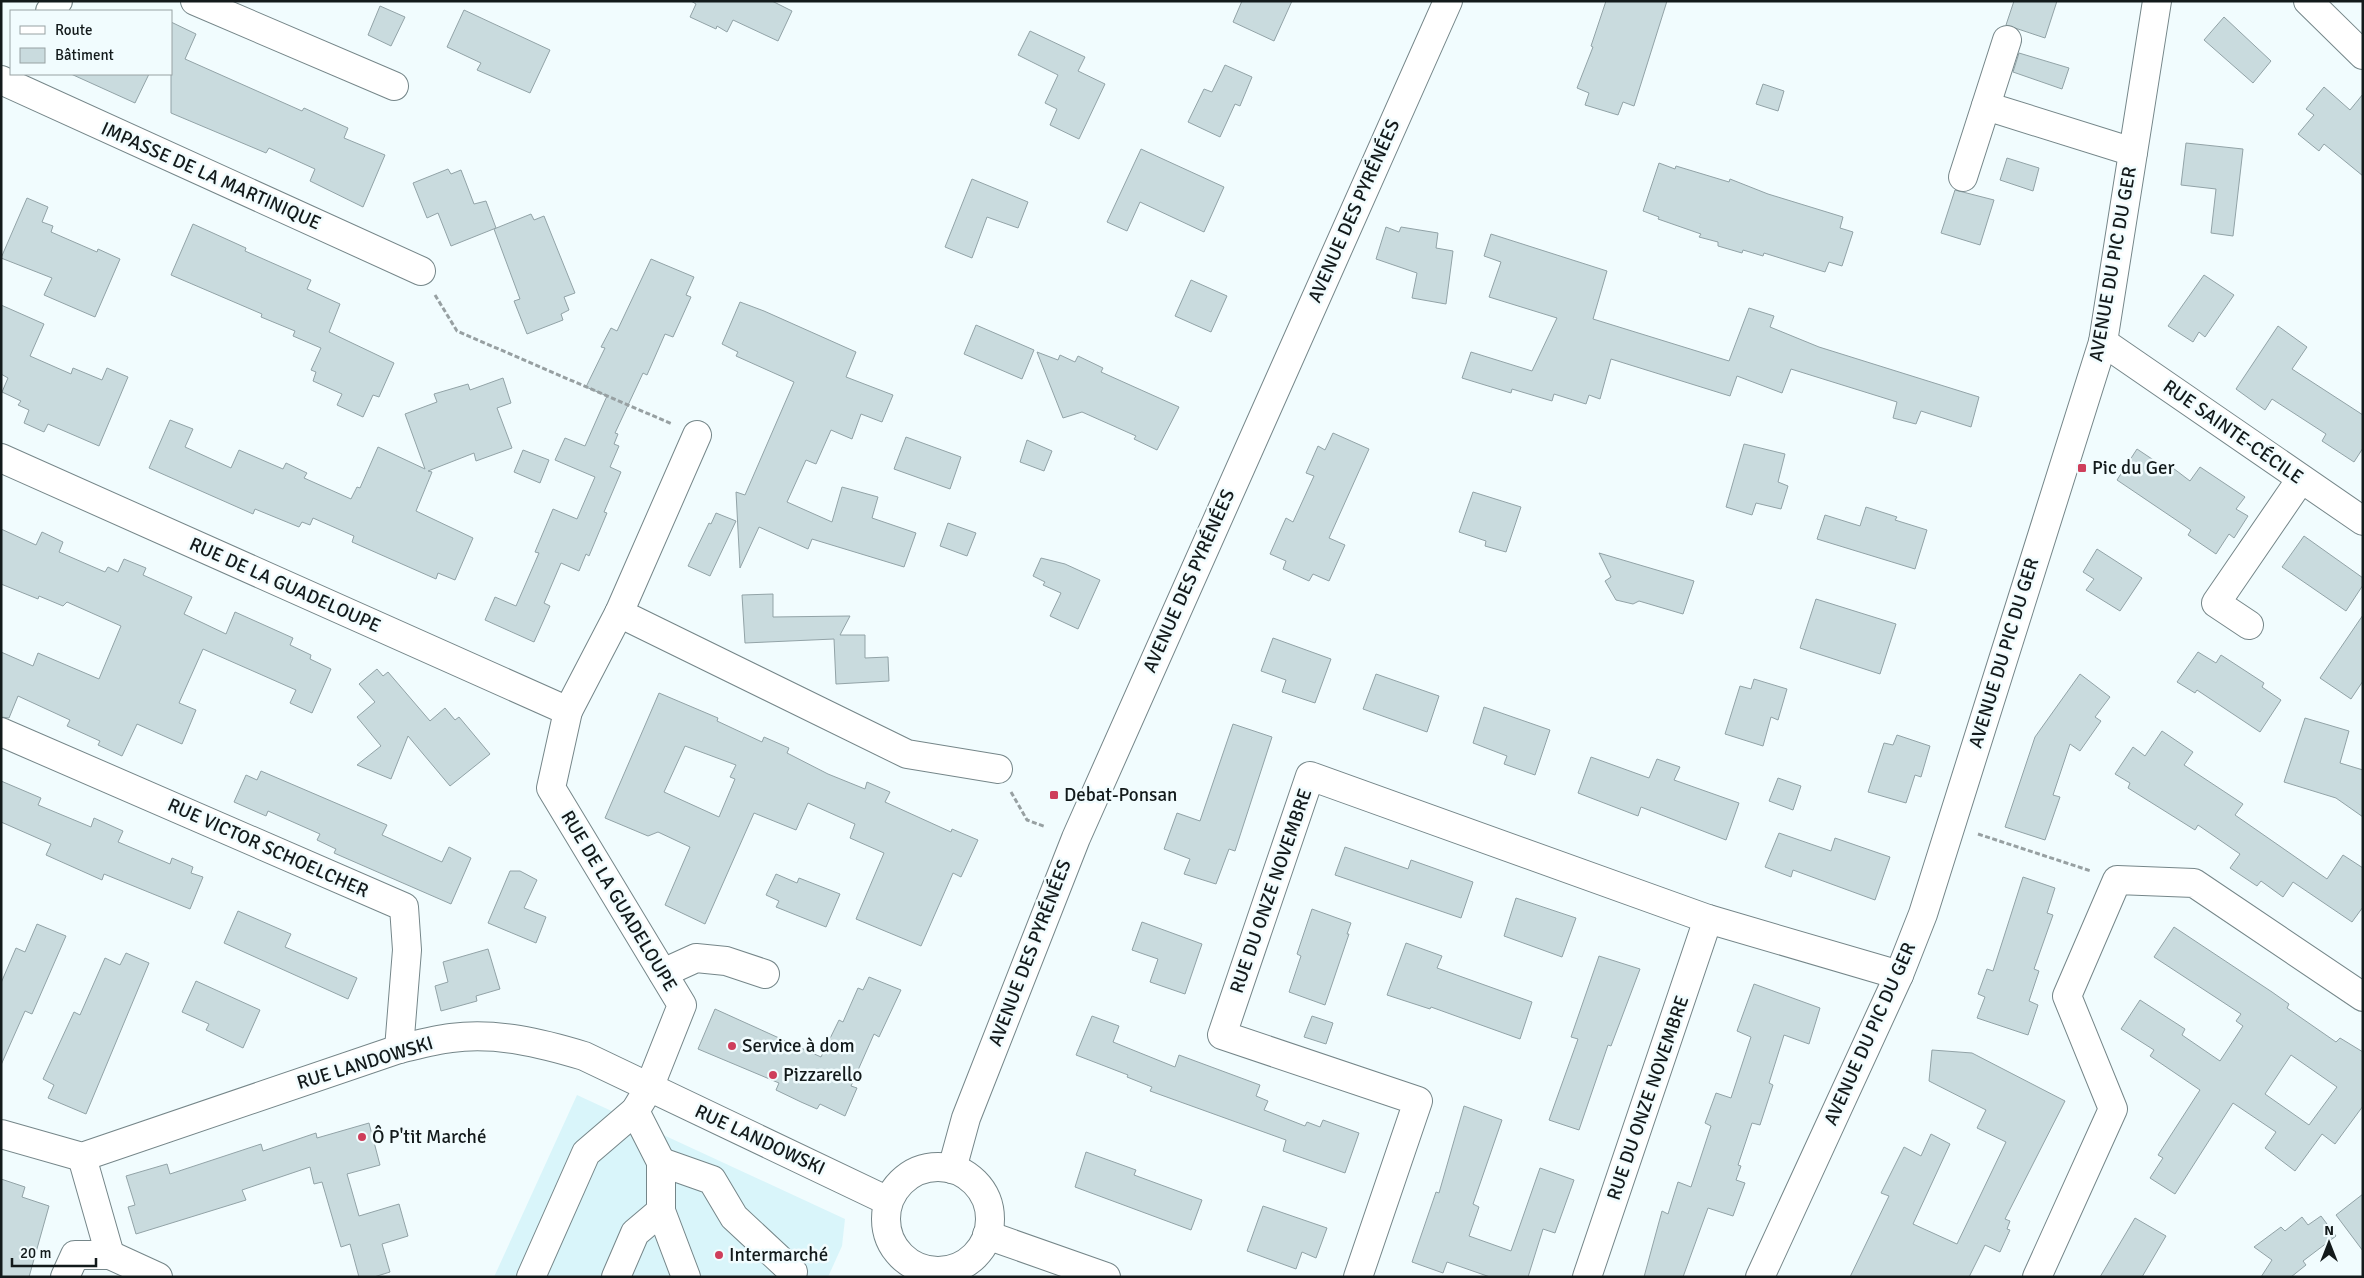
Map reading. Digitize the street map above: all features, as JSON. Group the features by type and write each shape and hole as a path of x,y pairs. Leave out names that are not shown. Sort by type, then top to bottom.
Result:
{"street":[{"path":"195,1 394,86"},
{"name":"AVENUE DES PYRÉNÉES","path":"952,1169 966,1118 1076,838 1448,1"},
{"name":"AVENUE DU PIC DU GER","path":"1760,1277 1899,975 1923,914 2103,342 2158,1"},
{"path":"2308,1 2363,56"},
{"path":"1963,177 2007,40"},
{"path":"1,73 10,61"},
{"name":"IMPASSE DE LA MARTINIQUE","path":"1,80 421,271"},
{"path":"1986,106 2133,152"},
{"name":"RUE SAINTE-CÉCILE","path":"2103,342 2363,521"},
{"name":"RUE DE LA GUADELOUPE","path":"649,1088 682,1005 551,788 568,711 619,613 697,435"},
{"name":"RUE DE LA GUADELOUPE","path":"1,458 568,711"},
{"path":"2249,625 2216,604 2301,479"},
{"path":"619,613 907,754 998,769"},
{"name":"RUE VICTOR SCHOELCHER","path":"1,732 404,907 407,950 398,1049"},
{"name":"RUE DU ONZE NOVEMBRE","path":"1358,1277 1418,1101 1222,1035 1310,776 1708,919 1899,975"},
{"path":"2036,1277 2112,1109 2067,996 2117,880 2194,883 2363,997"},
{"name":"RUE DU ONZE NOVEMBRE","path":"1587,1277 1708,919"},
{"path":"663,973 696,958 726,961 765,974"},
{"name":"RUE LANDOWSKI","path":"82,1157 398,1049 452,1038 499,1037 542,1043 584,1056 888,1202"},
{"path":"531,1277 586,1153 636,1111 649,1088"},
{"path":"636,1111 661,1162 661,1211 685,1276"},
{"path":"1,1134 82,1157 110,1255"},
{"path":"661,1162 712,1180 734,1217 793,1272 790,1277"},
{"path":"932,1167 952,1169 967,1176 979,1188 987,1202 990,1218 987,1235 980,1250 968,1261 954,1268 930,1270 900,1269 895,1250 888,1235 885,1218 888,1202 898,1185 914,1172 932,1167"},
{"path":"616,1277 636,1233 661,1211"},
{"path":"987,1235 1106,1277"},
{"path":"65,1277 76,1255 110,1255 158,1277"}],"path":[{"path":"421,271 457,331 697,435"},
{"path":"998,769 1027,820 1046,827"},
{"path":"1950,824 2117,880"}],"shaded area":[{"path":"577,1095 845,1219 842,1246 828,1277 494,1277"}],"building":[{"path":"691,1 772,1 792,11 778,41 733,20 727,32 717,26 716,29 690,17 696,4"},
{"path":"1242,1 1292,1 1274,41 1233,22"},
{"path":"1606,1 1667,1 1634,106 1623,102 1618,115 1585,105 1589,93 1577,88 1593,47 1591,46"},
{"path":"2014,1 2057,1 2045,38 2006,25"},
{"path":"380,6 405,17 391,46 368,35"},
{"path":"464,10 550,50 530,93 477,70 481,63 447,47"},
{"path":"2224,17 2271,61 2253,83 2204,40"},
{"path":"172,22 196,34 185,59 302,111 304,108 348,128 344,138 385,155 363,207 310,181 315,169 269,148 266,153 171,113"},
{"path":"1030,31 1085,57 1078,71 1105,84 1079,139 1050,125 1057,109 1045,103 1058,75 1018,55"},
{"path":"2019,53 2069,68 2062,89 2013,72"},
{"path":"1225,65 1252,77 1240,106 1235,104 1220,137 1188,122 1204,89 1212,92"},
{"path":"73,75 149,75 135,103"},
{"path":"1763,84 1784,91 1778,111 1756,104"},
{"path":"2324,87 2350,110 2363,94 2363,176 2324,144 2319,151 2298,134 2314,115 2306,109"},
{"path":"2186,143 2243,149 2233,236 2211,233 2216,189 2181,185"},
{"path":"1141,149 1224,187 1204,232 1140,202 1127,231 1107,222"},
{"path":"2007,158 2039,168 2033,191 2000,180"},
{"path":"1659,163 1675,169 1676,166 1729,182 1730,179 1768,194 1843,217 1840,228 1853,232 1842,266 1829,262 1825,272 1764,253 1763,256 1743,250 1742,253 1718,246 1718,242 1699,237 1701,234 1658,219 1659,217 1643,211"},
{"path":"448,169 451,174 461,170 474,204 486,201 496,228 451,246 438,213 427,218 413,183"},
{"path":"972,179 1028,202 1018,228 987,217 972,258 945,247"},
{"path":"1955,190 1994,200 1980,245 1941,233"},
{"path":"27,198 48,207 42,222 53,226 51,232 97,252 98,249 120,259 95,317 44,295 52,278 1,258"},
{"path":"531,214 534,220 544,216 575,293 564,297 569,310 561,314 563,320 527,334 514,301 520,299 494,229"},
{"path":"193,224 246,248 245,251 311,280 307,289 340,304 329,332 394,363 379,397 373,395 363,417 337,405 342,394 313,381 316,372 311,370 321,348 293,336 295,331 261,317 262,314 171,275"},
{"path":"1386,227 1399,232 1401,227 1438,233 1436,248 1453,251 1446,304 1412,298 1417,273 1376,259"},
{"path":"1491,234 1607,271 1593,319 1729,361 1749,308 1774,316 1770,327 1819,347 1979,397 1971,427 1921,411 1916,424 1893,418 1897,402 1791,369 1782,393 1737,376 1730,396 1611,359 1600,399 1589,395 1586,404 1554,394 1552,401 1512,389 1511,393 1462,378 1471,352 1532,371 1557,318 1489,297 1501,262 1484,256"},
{"path":"651,259 694,277 686,295 691,297 673,337 665,334 647,375 643,373 615,433 618,434 614,444 619,446 610,467 621,472 604,512 607,513 589,556 586,554 579,571 561,563 544,603 550,606 534,642 485,620 495,597 516,606 539,553 535,552 553,509 577,519 595,477 555,460 565,438 585,446 607,396 586,387 605,348 601,347 611,328 617,331"},
{"path":"2204,275 2234,295 2205,337 2199,332 2193,342 2168,326"},
{"path":"1191,280 1227,296 1211,332 1175,316"},
{"path":"740,302 856,352 846,377 893,395 882,422 861,414 852,439 831,430 816,464 806,460 787,502 832,522 842,487 878,497 872,518 916,533 904,567 812,539 808,549 759,527 740,568 736,492 745,495 794,382 736,356 738,352 722,344"},
{"path":"1,305 44,324 30,356 71,374 73,368 102,380 107,368 128,377 99,446 48,424 44,432 24,423 29,410 18,405 21,401 2,392 8,378 1,374"},
{"path":"976,325 1034,350 1022,379 964,354"},
{"path":"2278,326 2307,347 2292,369 2363,415 2363,448 2354,462 2322,441 2326,434 2272,399 2265,410 2236,389"},
{"path":"1037,352 1058,360 1060,355 1075,362 1078,356 1103,368 1101,372 1179,407 1157,450 1134,439 1136,436 1082,412 1063,418"},
{"path":"503,378 511,403 497,408 512,448 476,461 474,453 428,471 432,472 416,511 473,538 455,580 438,573 436,579 352,542 354,536 313,518 310,525 302,522 299,527 255,509 253,514 149,468 170,420 193,429 185,447 231,468 239,450 283,469 286,463 307,473 304,478 351,499 357,487 360,488 378,447 425,469 405,414 437,402 434,394 468,384 470,390"},
{"path":"1333,433 1369,449 1329,538 1345,545 1329,581 1313,574 1309,581 1283,569 1286,561 1270,554 1286,518 1293,522 1314,476 1306,473 1318,446 1325,450"},
{"path":"906,437 961,457 950,489 894,469"},
{"path":"1027,440 1052,451 1044,471 1020,462"},
{"path":"1744,444 1785,454 1778,482 1788,486 1781,509 1756,503 1752,515 1726,507"},
{"path":"2137,449 2167,469 2169,465 2190,481 2200,467 2245,497 2236,509 2248,516 2234,538 2229,534 2216,554 2188,535 2191,530 2117,480"},
{"path":"523,450 549,460 540,483 514,472"},
{"path":"1473,492 1521,507 1506,552 1485,546 1486,541 1459,532"},
{"path":"1866,507 1897,517 1895,520 1927,530 1915,569 1817,539 1825,515 1860,526"},
{"path":"716,513 736,521 710,576 688,566 709,523 711,524"},
{"path":"948,523 976,533 967,556 940,546"},
{"path":"1,529 36,545 42,532 63,542 59,552 105,572 108,567 118,572 124,559 146,568 143,575 192,597 184,614 226,634 235,612 293,638 290,645 311,655 310,659 331,669 312,713 290,703 296,690 203,649 179,703 196,710 182,744 137,724 122,756 98,745 100,741 67,726 70,720 18,696 9,718 1,717 1,652 33,666 38,653 99,679 121,626 67,602 63,606 39,596 38,599 1,584"},
{"path":"2304,536 2363,578 2363,585 2346,611 2282,567"},
{"path":"2097,549 2142,578 2120,611 2086,590 2094,579 2083,572"},
{"path":"1599,553 1694,581 1683,614 1639,601 1633,604 1616,600 1605,581 1611,577"},
{"path":"1041,558 1065,564 1100,580 1078,629 1050,616 1061,593 1043,585 1045,582 1033,576"},
{"path":"773,594 773,617 850,616 840,635 865,635 865,658 888,657 889,681 836,684 834,639 745,643 742,595"},
{"path":"1816,599 1896,624 1880,674 1800,648"},
{"path":"2363,615 2363,681 2351,699 2320,678"},
{"path":"1273,638 1331,659 1315,703 1282,692 1286,680 1261,671"},
{"path":"2198,652 2216,663 2221,655 2264,683 2262,687 2281,700 2260,732 2197,690 2195,693 2177,682"},
{"path":"377,669 383,676 388,672 430,721 445,708 455,720 459,717 490,754 450,786 408,736 391,779 357,765 381,746 357,717 375,702 359,684"},
{"path":"1376,674 1439,696 1427,732 1363,709"},
{"path":"2080,674 2110,697 2095,717 2101,721 2080,751 2070,744 2053,795 2060,797 2045,840 2005,827 2035,737"},
{"path":"1754,679 1787,689 1778,720 1771,717 1763,746 1725,734 1740,686 1751,689"},
{"path":"659,693 718,718 717,721 762,742 764,737 789,748 787,753 828,774 865,789 867,782 890,792 885,802 951,832 952,829 978,840 961,877 953,873 921,946 856,919 884,853 850,838 855,824 808,803 796,830 754,813 705,924 665,905 690,847 658,832 648,836 605,818","holes":["685,746 736,765 730,777 735,779 719,817 664,792"]},
{"path":"1484,707 1550,730 1535,775 1504,764 1507,756 1473,743"},
{"path":"2305,718 2349,731 2340,763 2363,770 2363,817 2336,798 2284,782"},
{"path":"1233,724 1272,737 1235,851 1229,849 1216,884 1184,874 1190,859 1164,849 1177,813 1200,821"},
{"path":"2162,731 2193,752 2184,765 2243,804 2235,815 2327,879 2343,855 2363,868 2363,907 2352,922 2293,882 2283,897 2261,881 2257,886 2230,868 2240,854 2198,825 2195,830 2128,788 2130,783 2115,774 2133,747 2145,756"},
{"path":"1897,735 1930,746 1921,777 1915,775 1906,803 1868,792 1884,743 1893,745"},
{"path":"1591,757 1649,778 1657,759 1680,767 1674,780 1739,803 1726,840 1641,807 1638,816 1578,793"},
{"path":"261,771 387,825 382,835 442,862 449,847 471,858 451,904 334,853 336,849 317,840 320,834 268,811 266,816 234,802 246,775 257,780"},
{"path":"1778,778 1801,786 1793,810 1769,801"},
{"path":"1,781 41,798 38,805 91,827 94,818 123,831 118,842 170,864 172,858 193,867 191,873 203,877 190,909 104,874 102,880 46,855 51,844 1,822"},
{"path":"1779,833 1831,851 1835,838 1890,857 1875,900 1793,870 1791,877 1765,867"},
{"path":"1345,847 1408,869 1411,860 1473,882 1461,918 1335,875"},
{"path":"510,871 520,871 537,880 524,908 546,917 536,943 488,923"},
{"path":"776,874 797,883 799,878 840,894 826,927 776,907 779,901 766,895"},
{"path":"2023,877 2055,888 2047,913 2053,915 2034,969 2039,971 2029,1001 2038,1005 2028,1035 1977,1018 1985,997 1978,994 1987,969 1993,971"},
{"path":"1516,898 1576,918 1562,957 1504,936"},
{"path":"1312,909 1351,923 1325,1005 1289,992 1301,956 1297,954"},
{"path":"238,911 291,934 285,947 357,978 348,999 224,943"},
{"path":"1142,922 1202,944 1185,994 1150,982 1158,959 1132,950"},
{"path":"37,924 66,936 32,1014 25,1011 1,1065 1,983 16,948 25,952"},
{"path":"2174,927 2289,1004 2287,1008 2336,1042 2340,1038 2363,1052 2363,1106 2335,1144 2322,1134 2295,1171 2265,1148 2276,1132 2233,1103 2175,1194 2150,1178 2163,1158 2158,1155 2200,1090 2150,1056 2154,1050 2121,1029 2140,1000 2185,1029 2182,1035 2220,1061 2243,1026 2236,1021 2241,1014 2154,957","holes":["2291,1055 2337,1087 2309,1125 2265,1094"]},
{"path":"1406,943 1442,956 1437,968 1532,1002 1520,1039 1431,1007 1430,1009 1387,995"},
{"path":"488,949 500,989 476,996 477,1001 441,1011 435,986 448,982 443,962"},
{"path":"126,953 149,963 86,1114 48,1098 54,1085 43,1079 74,1012 80,1015 105,958 120,965"},
{"path":"1599,956 1640,969 1611,1046 1608,1045 1579,1130 1549,1120 1578,1039 1571,1037"},
{"path":"869,977 901,990 879,1037 874,1034 851,1086 857,1088 845,1116 820,1104 817,1109 801,1102 776,1090 779,1083 698,1049 715,1009 821,1057 839,1020 843,1022 858,988 863,990"},
{"path":"196,981 260,1010 243,1048 206,1030 209,1024 182,1012"},
{"path":"1754,984 1820,1008 1809,1044 1784,1035 1769,1083 1773,1085 1760,1125 1752,1123 1738,1165 1741,1166 1736,1180 1745,1183 1733,1216 1708,1208 1683,1277 1644,1277 1662,1211 1668,1214 1678,1182 1691,1187 1711,1126 1705,1123 1716,1093 1731,1098 1751,1037 1737,1031"},
{"path":"1092,1016 1119,1026 1113,1042 1175,1067 1179,1055 1260,1085 1256,1096 1268,1101 1264,1110 1305,1126 1307,1122 1320,1127 1323,1120 1359,1133 1345,1173 1283,1151 1286,1140 1150,1091 1152,1087 1127,1077 1128,1075 1076,1055"},
{"path":"1312,1016 1333,1023 1326,1044 1304,1037"},
{"path":"1932,1050 1972,1053 2065,1101 2005,1219 2010,1221 2007,1229 2010,1230 2000,1252 1985,1245 1969,1277 1850,1277 1889,1196 1881,1193 1904,1147 1921,1156 1931,1134 1950,1144 1913,1224 1957,1244 2006,1142 1977,1128 1986,1110 1929,1081"},
{"path":"1464,1106 1502,1120 1473,1204 1479,1207 1469,1236 1511,1251 1540,1168 1574,1180 1555,1233 1543,1229 1528,1277 1490,1277 1447,1262 1443,1273 1412,1262 1436,1192 1439,1193"},
{"path":"369,1123 380,1165 347,1174 359,1216 399,1204 408,1236 382,1244 390,1272 374,1277 359,1277 350,1244 341,1247 322,1182 314,1184 310,1167 242,1190 246,1200 136,1234 128,1207 135,1205 126,1176 167,1164 170,1174 261,1144 263,1151 316,1133 317,1138"},
{"path":"1086,1152 1136,1170 1134,1175 1202,1200 1191,1230 1075,1187"},
{"path":"1,1179 25,1187 22,1197 49,1206 29,1277 1,1277"},
{"path":"2363,1194 2363,1251 2336,1215"},
{"path":"1263,1206 1327,1228 1316,1258 1302,1252 1296,1269 1247,1251"},
{"path":"2321,1216 2336,1236 2303,1261 2306,1265 2291,1277 2261,1277 2272,1260 2254,1247 2281,1227 2285,1231 2302,1217 2308,1225"},
{"path":"2135,1218 2166,1236 2142,1277 2100,1277"}],"place":[{"name":"Pic du Ger","path":"2082,468"},
{"name":"Debat-Ponsan","path":"1054,795"},
{"name":"Service à dom","path":"732,1046"},
{"name":"Pizzarello","path":"773,1075"},
{"name":"Ô P'tit Marché","path":"362,1137"},
{"name":"Intermarché","path":"719,1255"}]}
